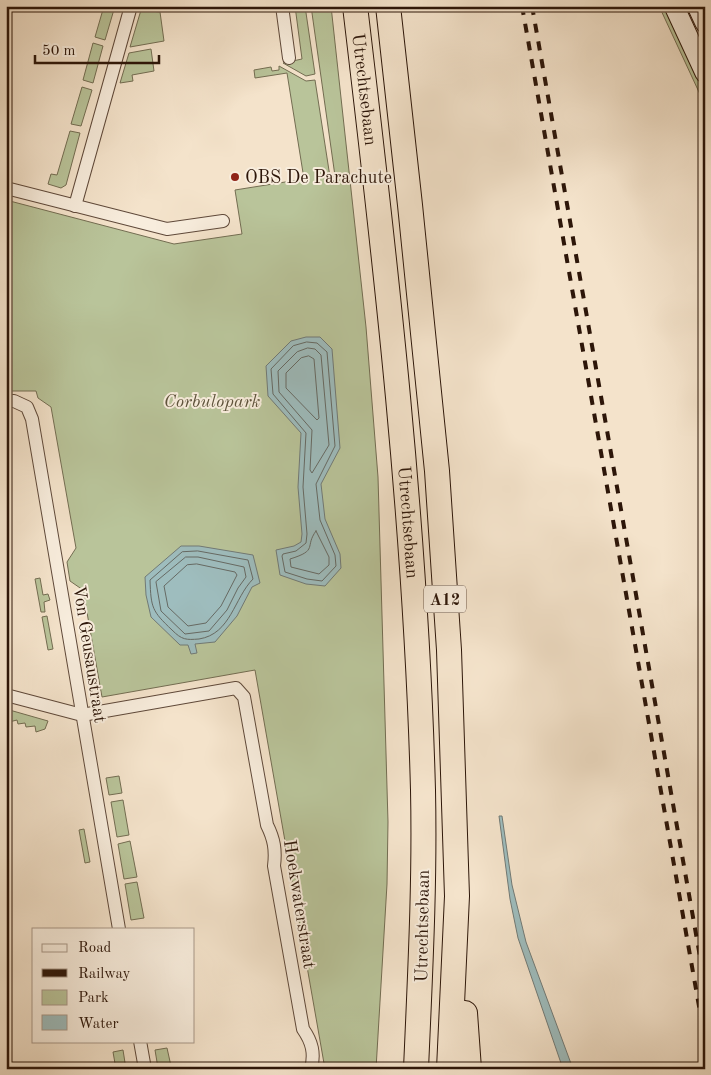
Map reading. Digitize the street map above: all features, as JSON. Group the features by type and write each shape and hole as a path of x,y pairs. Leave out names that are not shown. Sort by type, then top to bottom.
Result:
{"highway":[{"name":"Utrechtsebaan","path":"355,6 393,350 418,686 423,790 423,900 416,1069"},
{"name":"Utrechtsebaan","path":"388,6 437,471 449,650 457,896 449,1069"},
{"name":"A12","path":"457,896 469,1069"}],"main road":[{"path":"674,6 705,73"},
{"path":"697,6 705,23"}],"street":[{"path":"76,206 131,6"},
{"path":"282,6 289,58"},
{"path":"6,188 167,229 223,221"},
{"name":"Von Geusaustraat","path":"6,401 14,401 27,408 32,420 119,928"},
{"name":"Hoekwaterstraat","path":"82,715 236,688 244,697 267,825 276,851 274,866 303,1029 310,1039 314,1057 310,1069"},
{"path":"6,695 82,715"},
{"path":"140,1042 145,1069"}],"green space":[{"path":"104,6 115,6 105,40 95,37"},
{"path":"295,6 305,6 315,74 306,76 283,63 302,59"},
{"name":"Corbulopark","path":"311,6 331,6 366,327 378,477 388,822 387,884 376,1069 325,1069 255,670 102,697 83,590 70,581 67,562 76,548 51,407 38,398 36,391 6,391 6,200 174,244 242,234 235,190 304,179 287,73 255,78 254,70 271,67 272,71 279,70 279,66 306,81 315,80 330,177 335,176"},
{"path":"659,6 668,6 705,87 705,105"},
{"path":"141,10 160,12 164,41 130,47"},
{"path":"93,43 103,46 93,83 83,80"},
{"path":"151,49 154,71 132,75 133,81 120,83 129,53"},
{"path":"82,87 92,90 81,126 71,124"},
{"path":"70,131 80,133 66,185 61,188 48,184 51,174 57,175"},
{"path":"40,578 43,595 48,594 50,600 44,602 45,612 41,612 35,579"},
{"path":"47,616 53,649 48,650 42,617"},
{"path":"6,709 48,721 45,729 36,732 35,726 26,727 25,723 18,724 17,720 9,722 9,718 6,718"},
{"path":"119,776 122,793 109,795 106,778"},
{"path":"123,800 129,835 117,837 111,802"},
{"path":"84,829 90,862 85,863 79,830"},
{"path":"130,841 137,877 124,879 118,844"},
{"path":"137,882 144,918 131,920 125,884"},
{"path":"167,1048 171,1066 158,1068 155,1050"},
{"path":"123,1050 126,1069 116,1069 113,1052"}],"water":[{"path":"306,337 320,337 332,349 340,448 321,484 325,519 340,554 341,568 325,586 306,584 280,575 276,550 294,546 301,542 298,487 301,433 268,396 266,366 291,341"},
{"path":"181,546 199,546 253,555 260,583 252,587 237,616 215,642 195,644 197,653 191,654 188,645 180,645 151,617 146,595 145,577"},
{"path":"499,816 502,816 512,885 526,942 573,1069 563,1069 518,938 510,899"}],"railway":[{"path":"522,6 705,1040"},
{"path":"532,6 705,985"}],"place":[{"name":"OBS De Parachute","path":"235,177"}]}
